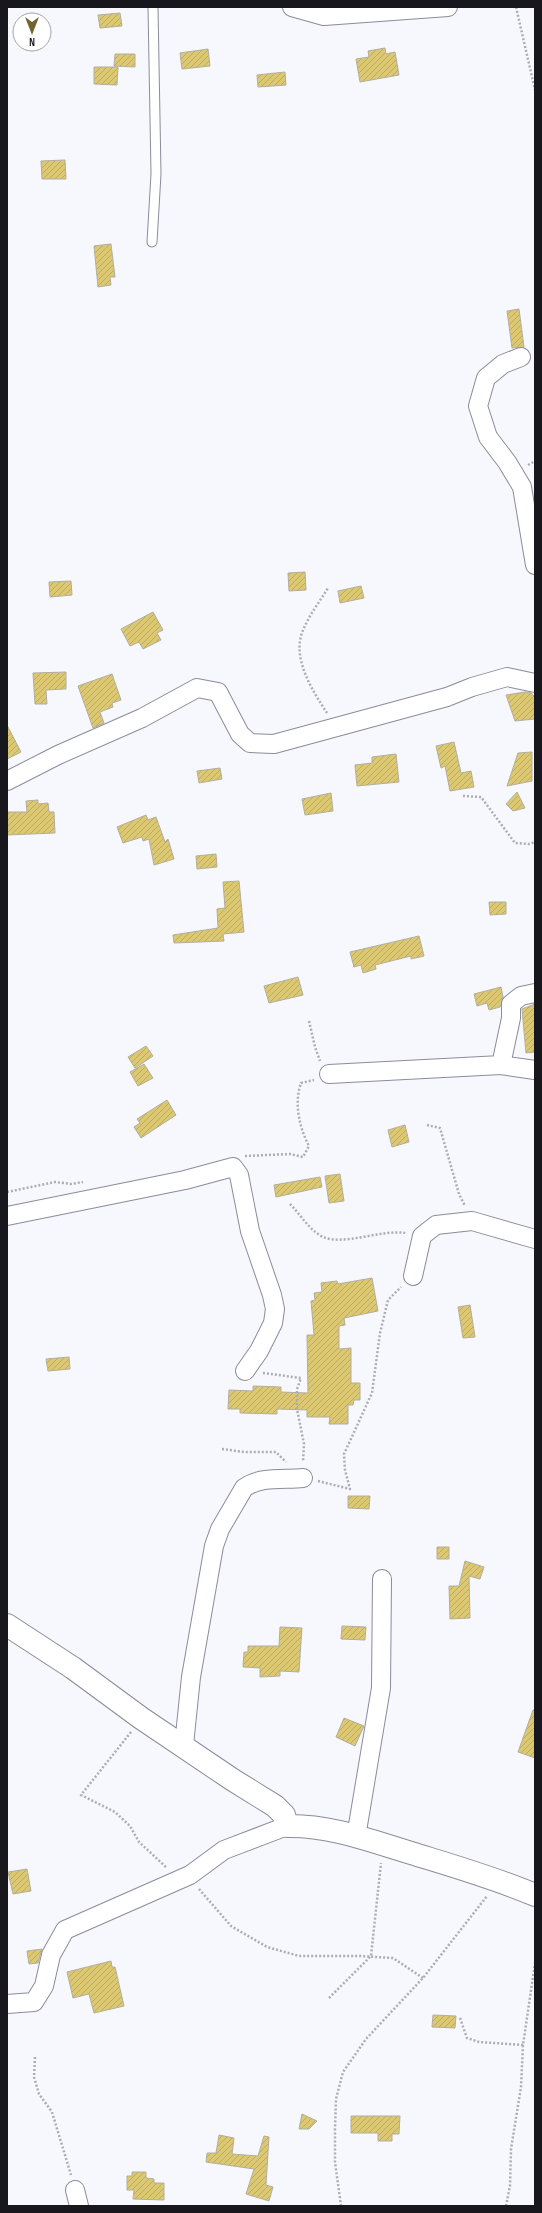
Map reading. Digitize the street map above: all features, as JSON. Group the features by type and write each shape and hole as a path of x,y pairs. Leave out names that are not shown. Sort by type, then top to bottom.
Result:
{"street":[{"path":"292,7 324,16 448,7"},
{"path":"521,357 503,364 486,378 478,406 488,437 507,462 522,487 535,565"},
{"path":"7,781 58,755 142,718 197,688 218,692 240,734 250,743 274,744 447,697 472,687 507,677 535,683"},
{"path":"501,1065 512,1018 512,1004 520,996 535,993"},
{"path":"329,1074 501,1065 535,1070"},
{"path":"7,1216 185,1180 233,1167 239,1175 250,1231 275,1308 273,1323 259,1351 245,1371"},
{"path":"413,1276 422,1236 436,1225 472,1221 535,1239"},
{"path":"184,1745 191,1677 206,1582 214,1546 220,1529 244,1488 250,1484 260,1480 303,1478"},
{"path":"356,1837 381,1688 382,1579"},
{"path":"7,1625 73,1668 141,1718 275,1806 284,1816 287,1826"},
{"path":"7,2004 34,2002 44,1986 51,1955 65,1930 190,1875 224,1850 287,1826 307,1825 356,1837 500,1880 535,1895"}],"lane":[{"path":"152,242 156,174 153,7"}],"path":[{"path":"516,7 535,90"},
{"path":"328,588 303,629 299,658 312,690 335,727"},
{"path":"463,796 481,797 515,843 529,844 535,842"},
{"path":"239,1156 290,1154 303,1157 309,1146 304,1137 300,1119 297,1102 298,1092 301,1083 316,1080 329,1074 315,1047 309,1021"},
{"path":"427,1126 440,1128 459,1194 472,1221"},
{"path":"7,1192 55,1182 70,1184 86,1182"},
{"path":"290,1204 310,1227 324,1237 341,1239 395,1231 422,1236"},
{"path":"350,1489 345,1470 344,1454 372,1393 380,1333 388,1300 413,1276"},
{"path":"245,1371 302,1378 297,1389 297,1409 304,1444 303,1478"},
{"path":"141,1718 81,1795 115,1812 130,1826 139,1842 155,1859 170,1870 190,1875 203,1895 231,1926 267,1947 299,1956 370,1956 392,1958 422,1978"},
{"path":"329,1998 370,1956 383,1845"},
{"path":"341,2206 335,2162 335,2129 336,2099 343,2072 366,2039 422,1978 500,1880"},
{"path":"506,2206 510,2186 511,2149 521,2087 523,2044 534,1984 535,1963"},
{"path":"460,2018 467,2038 479,2042 523,2044"},
{"path":"35,2057 34,2077 38,2089 52,2112 77,2198"}],"building":[{"path":"120,13 122,26 100,28 98,15"},
{"path":"385,48 386,54 395,52 399,75 360,82 356,59 369,57 368,51"},
{"path":"208,49 210,66 182,69 180,53"},
{"path":"115,54 135,54 135,67 114,66"},
{"path":"94,67 118,67 117,85 94,84"},
{"path":"285,72 286,85 258,87 257,75"},
{"path":"65,160 66,179 42,179 41,161"},
{"path":"111,244 115,277 110,277 111,285 98,287 94,246"},
{"path":"519,309 524,347 512,348 507,311"},
{"path":"305,572 306,590 289,591 288,573"},
{"path":"71,581 72,595 50,597 49,582"},
{"path":"361,586 364,598 340,603 338,591"},
{"path":"153,612 163,630 157,633 161,640 143,649 139,642 130,646 121,629"},
{"path":"66,672 66,689 46,690 47,704 35,704 33,673"},
{"path":"112,674 121,700 112,703 113,707 100,712 104,723 93,728 78,686"},
{"path":"525,692 531,693 535,697 535,719 515,721 506,695"},
{"path":"7,725 21,752 7,759"},
{"path":"454,742 461,773 471,771 474,787 450,791 445,766 441,768 436,746"},
{"path":"532,752 532,781 507,786 518,753"},
{"path":"396,754 399,782 357,786 355,765 372,763 372,757"},
{"path":"220,768 222,779 199,783 197,771"},
{"path":"517,792 525,808 513,811 506,804"},
{"path":"331,793 333,811 305,815 302,799"},
{"path":"38,800 38,804 48,803 49,812 54,812 55,833 7,835 7,812 27,812 26,801"},
{"path":"146,815 148,820 156,817 165,842 168,839 174,859 154,865 149,839 143,841 142,837 123,843 117,827"},
{"path":"216,854 217,867 197,869 196,856"},
{"path":"239,881 244,932 223,934 224,941 174,943 173,935 218,928 217,909 225,908 223,882"},
{"path":"489,902 506,902 506,914 490,915"},
{"path":"419,936 424,956 411,959 411,956 375,965 376,969 363,973 361,965 354,967 350,952"},
{"path":"298,977 303,995 269,1003 264,986"},
{"path":"501,987 503,997 500,1007 489,1010 487,1003 477,1006 474,994"},
{"path":"535,1004 535,1052 526,1053 522,1009"},
{"path":"146,1046 153,1056 135,1068 128,1057"},
{"path":"144,1064 153,1078 138,1086 130,1072"},
{"path":"167,1100 176,1115 141,1138 134,1127 140,1123 137,1119"},
{"path":"405,1125 409,1142 392,1147 388,1130"},
{"path":"340,1174 344,1201 329,1203 325,1176"},
{"path":"320,1177 322,1187 276,1197 274,1185"},
{"path":"372,1278 378,1311 344,1318 345,1325 339,1326 339,1349 351,1348 351,1383 360,1383 360,1400 354,1400 353,1405 348,1405 348,1424 329,1424 330,1417 307,1417 307,1410 277,1409 277,1414 240,1413 240,1409 228,1409 229,1390 253,1391 253,1386 281,1387 281,1392 308,1393 307,1335 314,1335 311,1301 315,1300 314,1293 322,1292 321,1283 337,1281 338,1284"},
{"path":"470,1305 475,1337 463,1338 458,1307"},
{"path":"69,1357 70,1369 48,1371 46,1359"},
{"path":"348,1496 370,1496 369,1509 348,1508"},
{"path":"437,1547 449,1547 449,1559 437,1559"},
{"path":"465,1561 484,1567 480,1579 469,1576 470,1618 450,1619 449,1586 459,1586"},
{"path":"342,1626 366,1627 365,1640 341,1639"},
{"path":"280,1627 302,1628 299,1672 280,1671 280,1676 260,1677 260,1668 243,1667 244,1652 248,1652 248,1646 279,1646"},
{"path":"533,1710 535,1710 535,1758 518,1752"},
{"path":"344,1718 364,1726 355,1746 336,1737"},
{"path":"27,1869 31,1891 13,1894 8,1872"},
{"path":"42,1949 38,1963 29,1964 27,1951"},
{"path":"111,1961 112,1967 115,1967 124,2006 94,2013 89,1994 73,1998 67,1972"},
{"path":"433,2015 456,2016 455,2028 432,2027"},
{"path":"302,2114 317,2121 309,2129 299,2129"},
{"path":"351,2116 400,2116 399,2134 392,2134 392,2141 378,2141 378,2133 351,2133"},
{"path":"219,2135 234,2138 232,2154 258,2156 264,2136 269,2137 266,2185 273,2187 269,2201 246,2194 254,2169 206,2162 207,2153 216,2153"},
{"path":"132,2172 146,2172 146,2178 154,2179 154,2183 164,2183 164,2200 133,2199 134,2190 127,2190 127,2176 132,2176"}]}
